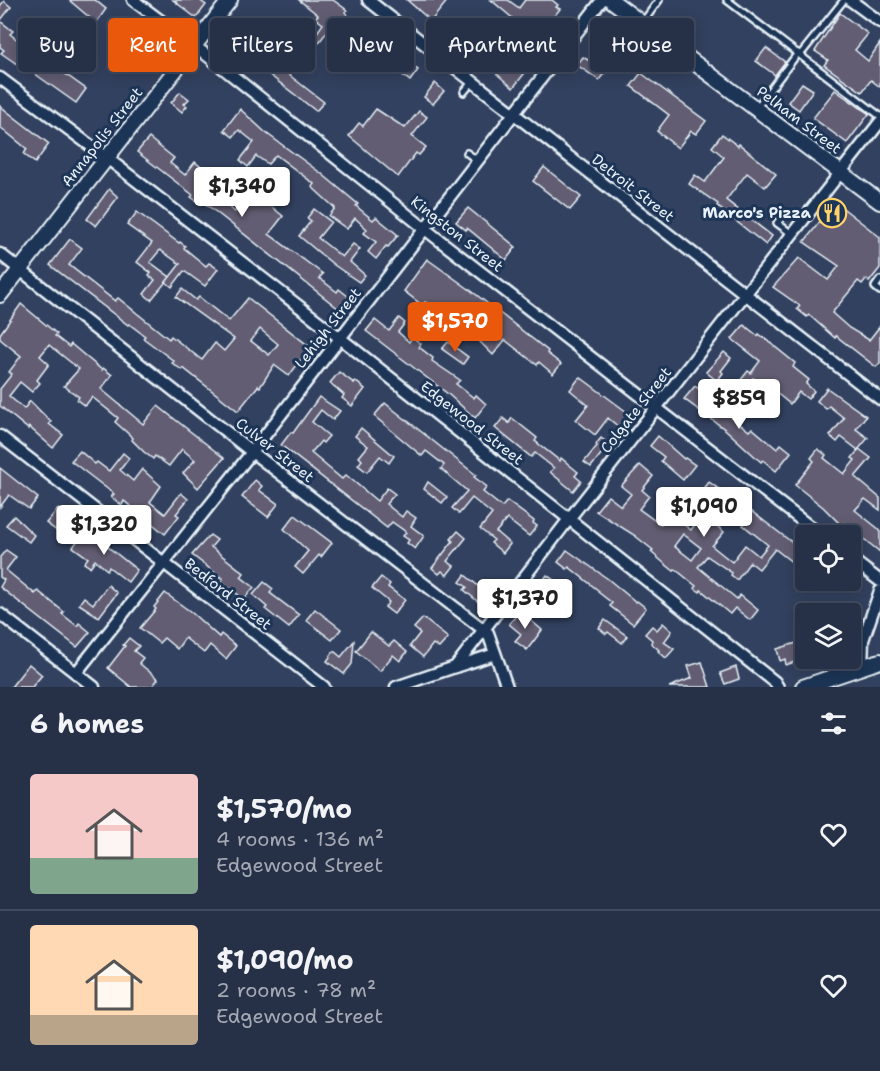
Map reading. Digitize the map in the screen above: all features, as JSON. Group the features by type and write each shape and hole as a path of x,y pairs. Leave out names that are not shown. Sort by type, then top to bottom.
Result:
{"street":[{"name":"Kingston Street","path":"133,0 157,18"},
{"name":"Annapolis Street","path":"198,41 230,0"},
{"name":"Detroit Street","path":"368,0 880,399"},
{"name":"Lehigh Street","path":"76,673 252,452 602,0"},
{"name":"Pelham Street","path":"611,0 635,18"},
{"path":"850,0 880,22"},
{"name":"Kingston Street","path":"198,49 424,228 808,525"},
{"name":"Pelham Street","path":"694,63 880,202"},
{"name":"Annapolis Street","path":"0,295 174,72"},
{"name":"Edgewood Street","path":"0,78 339,338 775,682 778,687"},
{"name":"Colgate Street","path":"455,667 880,122"},
{"name":"Culver Street","path":"0,254 252,452 488,633 507,687"},
{"name":"Bedford Street","path":"0,436 324,687"},
{"path":"861,566 880,581"},
{"path":"862,667 863,640 880,591"},
{"path":"0,614 94,687"},
{"path":"396,687 495,654"},
{"path":"803,687 829,683 880,661"}],"lane":[{"path":"646,18 659,0"},
{"path":"728,0 880,116"},
{"path":"755,109 844,0"},
{"path":"464,92 472,81"},
{"path":"467,153 477,160"},
{"path":"783,216 777,223 793,235"},
{"path":"880,280 875,287 880,291"}],"building":[{"path":"69,0 95,0 106,9 96,23 96,18 90,18"},
{"path":"173,0 199,0 206,5 196,18"},
{"path":"299,0 333,0 347,10 345,12 350,18 327,18 327,32 317,45 315,35 323,24 315,18 318,15"},
{"path":"407,0 448,0 433,18 428,18"},
{"path":"491,0 508,0 519,8 525,0 552,0 560,9 552,18 512,18"},
{"path":"4,1 11,7 0,21 0,6"},
{"path":"840,13 868,34 855,50 868,61 880,43 880,87 871,80 862,92 824,65 828,60 815,51"},
{"path":"0,21 13,31 10,34 18,40 18,65 1,53 4,50 0,47"},
{"path":"766,48 785,62 775,75 756,61"},
{"path":"583,57 590,61 590,72 605,72 599,80 578,64"},
{"path":"414,67 418,70 410,81 399,72 414,72"},
{"path":"32,72 62,72 86,89 76,103"},
{"path":"266,72 285,72 324,102 316,111"},
{"path":"495,72 522,72 524,74 513,88"},
{"path":"641,73 706,121 696,134 691,131 678,148 657,131 669,115 631,86"},
{"path":"435,83 444,91 433,104 424,97"},
{"path":"802,83 813,90 799,110 788,102"},
{"path":"835,90 869,114 847,143 813,118"},
{"path":"180,92 189,99 184,104 187,106 182,112 171,103"},
{"path":"0,106 49,144 35,163 24,154 27,149 0,127"},
{"path":"240,109 266,133 358,204 356,206 373,220 376,217 398,235 376,259 368,252 376,242 364,233 367,229 355,218 347,229 329,216 335,208 312,187 314,184 276,155 268,164 256,156 248,167 240,160 254,142 239,130 233,137 224,130"},
{"path":"376,109 405,128 419,111 427,117 412,136 426,147 419,155 416,153 398,177 349,136 359,123 363,126"},
{"path":"722,134 738,146 739,144 776,174 765,187 747,173 726,200 772,236 766,245 717,206 718,204 689,184 695,175 705,182 724,157 712,147"},
{"path":"149,138 174,158 170,163 185,175 195,162 221,183 214,191 235,212 247,195 259,203 262,199 283,216 269,234 323,274 319,278 337,292 339,289 349,297 339,309 203,202 201,204 191,197 193,195 137,152"},
{"path":"544,167 581,197 570,210 533,181"},
{"path":"109,189 118,197 96,226 87,219"},
{"path":"835,202 880,237 880,268 869,282 866,279 862,284 858,281 832,313 849,328 869,340 880,326 880,363 876,367 836,336 835,338 809,315 807,317 797,309 800,306 773,287 799,258 828,280 839,266 804,242"},
{"path":"468,208 516,247 506,260 467,228 466,230 456,222"},
{"path":"314,209 331,222 318,238 342,257 353,244 360,249 350,262 365,275 359,282 299,236 311,221 307,218"},
{"path":"137,212 180,242 206,266 209,263 218,269 205,286 184,271 172,287 166,282 168,279 151,300 144,294 155,280 149,276 151,273 137,262 152,243 127,225","holes":["160,250 180,264 170,277 150,262"]},
{"path":"70,239 82,248 69,265 115,301 118,298 169,339 171,336 202,360 215,343 224,351 234,339 176,297 182,289 196,300 199,297 229,321 248,298 310,347 289,376 274,365 260,387 258,386 238,411 183,368 182,370 172,363 174,361 143,338 145,336 50,265","holes":["260,329 278,344 269,355 251,341"]},
{"path":"427,259 548,351 547,353 561,364 553,374 539,362 537,365 505,340 493,355 480,342 489,331 475,321 472,325 469,323 463,331 430,305 425,302 422,305 404,291"},
{"path":"21,304 69,347 71,344 102,370 103,368 112,375 101,389 143,424 158,406 224,458 198,488 183,473 195,460 182,449 169,466 155,456 153,459 115,422 118,418 92,397 85,406 77,400 79,397 64,386 79,369 49,345 40,356 49,364 37,380 40,383 32,392 20,382 9,396 24,409 30,401 51,422 49,424 63,435 53,448 0,406 0,389 12,374 9,372 21,356 0,339 0,334"},
{"path":"399,318 405,323 398,332 409,342 412,337 421,344 419,347 433,358 432,361 460,380 456,384 474,398 476,395 486,404 475,418 448,394 366,331 375,320 389,331"},
{"path":"744,325 795,363 793,367 809,380 806,384 814,391 808,399 799,392 790,404 769,387 767,390 753,378 744,390 757,400 752,406 732,391 748,371 751,373 760,361 732,339"},
{"path":"448,342 468,357 463,364 442,349"},
{"path":"724,352 731,358 717,381 706,372"},
{"path":"339,372 365,389 352,406 342,398 344,395 330,383"},
{"path":"580,377 631,415 620,428 608,418 595,435 576,420 588,405 570,390"},
{"path":"695,386 733,415 731,417 749,431 752,428 777,449 781,444 791,452 776,471 763,460 761,462 726,430 684,399"},
{"path":"827,388 866,416 856,429 868,438 858,450 841,437 837,442 830,436 844,418 829,406 826,409 817,401"},
{"path":"319,397 340,411 333,420 321,410 312,422 329,436 323,443 321,441 311,453 342,479 346,475 377,501 387,488 395,494 386,504 402,517 406,511 416,518 411,526 424,536 415,549 407,543 409,540 403,536 406,532 392,522 387,528 281,445 291,432 293,433"},
{"path":"385,403 476,475 474,477 487,487 483,492 502,507 507,501 534,521 533,523 537,526 529,536 507,519 496,532 510,544 503,553 491,543 494,540 480,529 492,514 472,498 459,514 452,508 467,491 441,469 444,465 426,451 422,456 374,416"},
{"path":"503,418 509,423 512,418 537,438 535,441 578,472 575,476 581,481 573,491 550,472 554,468 535,453 531,457 495,428"},
{"path":"361,428 394,456 389,463 380,456 367,472 358,465 362,460 359,457 368,446 355,436"},
{"path":"658,436 684,459 695,465 683,480 661,461 664,457 650,446"},
{"path":"601,438 609,444 591,467 584,462"},
{"path":"818,449 826,455 824,458 844,474 855,460 852,458 859,449 871,458 855,477 880,498 880,510 865,499 855,510 880,530 880,552 861,537 861,525 844,523 841,525 795,485 814,461 811,458"},
{"path":"80,451 95,464 97,462 109,471 123,453 129,458 120,470 133,481 142,469 161,486 150,502 165,514 181,493 188,499 176,514 179,516 165,534 124,501 122,505 111,497 114,494 71,461"},
{"path":"640,465 653,476 642,490 649,496 639,509 661,525 670,514 691,530 706,510 691,498 697,491 700,494 709,482 723,492 725,490 741,503 743,501 749,506 747,508 795,545 795,564 775,549 759,569 750,562 737,580 731,575 732,573 707,556 698,567 737,599 740,595 758,610 750,620 735,608 730,614 701,590 700,592 694,588 696,586 665,564 651,552 653,550 634,535 596,511 608,496 621,506 631,494 621,486","holes":["727,508 745,522 743,525 768,545 759,556 745,545 732,562 712,546 724,532 710,520 719,509 724,511","683,534 701,548 692,560 674,546"]},
{"path":"0,468 38,498 29,509 9,495 0,507"},
{"path":"255,480 262,486 259,490 278,504 268,517 242,497"},
{"path":"428,482 447,497 442,503 424,489"},
{"path":"58,509 68,517 57,531 46,523"},
{"path":"295,515 332,543 303,574 295,567 308,551 284,529"},
{"path":"14,516 34,535 29,542 6,525"},
{"path":"88,531 137,570 128,582 109,567 107,570 95,560 90,567 84,563 88,558 73,547"},
{"path":"458,531 466,538 447,561 454,566 447,575 442,571 439,574 432,568"},
{"path":"210,535 217,540 211,547 244,573 241,577 254,587 244,599 221,582 223,579 192,555"},
{"path":"6,550 16,557 6,570 35,594 38,591 77,626 79,623 90,632 77,647 0,587 4,580 0,577 0,557"},
{"path":"567,550 646,608 633,624 610,606 612,603 599,591 569,567 567,569 558,562"},
{"path":"465,575 489,595 482,605 464,590 467,587 460,582"},
{"path":"547,575 555,581 540,603 532,597"},
{"path":"381,577 390,584 388,587 405,600 394,614 385,607 389,602 372,588"},
{"path":"264,582 273,589 270,593 299,615 289,628 265,609 267,607 253,595"},
{"path":"108,585 117,593 99,617 79,604 84,597 93,604"},
{"path":"165,593 219,637 221,634 236,646 226,659 210,645 204,653 185,638 177,649 164,638 159,643 140,628 156,609 154,607"},
{"path":"315,609 341,629 332,640 306,620"},
{"path":"520,611 542,630 527,650 515,641 521,634 509,624"},
{"path":"423,618 448,638 439,648 433,644 423,657 410,646 420,633 414,628"},
{"path":"605,620 627,636 622,643 599,628"},
{"path":"663,623 672,631 664,642 674,649 666,658 645,634 652,626 657,630"},
{"path":"371,632 389,646 394,641 407,652 400,661 393,655 380,671 356,651"},
{"path":"129,638 139,646 134,651 143,658 139,663 158,679 152,687 131,687 108,668"},
{"path":"354,641 352,664 344,674 327,661 334,651 341,657"},
{"path":"795,643 795,662 786,665 785,659 780,661 777,649"},
{"path":"702,662 710,687 669,687 692,678 688,666"},
{"path":"29,664 42,675 32,687 11,687"},
{"path":"736,667 739,679 725,684 720,673"}],"place":[{"name":"Marco's Pizza","path":"832,213"}]}
